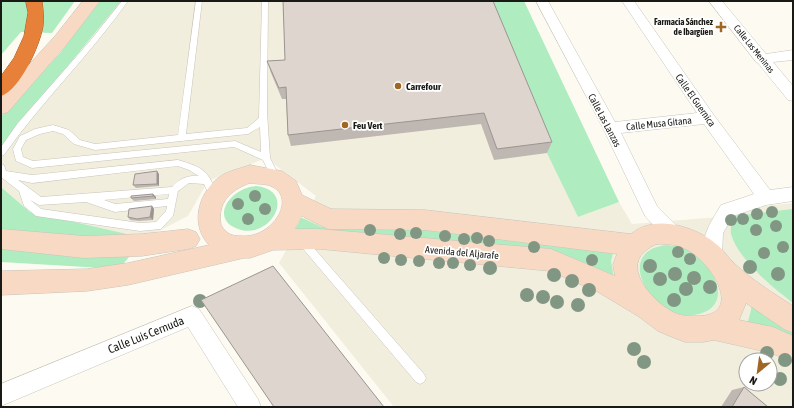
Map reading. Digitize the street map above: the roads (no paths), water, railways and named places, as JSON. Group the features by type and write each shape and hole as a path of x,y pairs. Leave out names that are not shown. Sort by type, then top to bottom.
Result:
{"highway":[{"path":"1,88 11,77 23,58 35,28 37,11 34,1"},
{"path":"1,68 35,28"}],"main road":[{"path":"1,96 60,32 84,1"},
{"path":"1,107 61,40 92,1"},
{"path":"1,287 13,283 87,280 128,274 258,246 281,232 289,223 293,212 294,201 291,192 285,184 276,178 264,174 250,174 236,178 224,186 211,188 207,218 210,229 218,239 230,246 244,248"},
{"path":"294,201 328,219 425,220 633,245"},
{"path":"128,274 188,239 207,218"},
{"path":"793,320 763,301 694,242 673,234 657,234 643,237 633,245 626,258 626,274 632,290 643,306 660,319 678,328 698,330 714,327 773,340 793,349"},
{"path":"1,239 84,247 142,245 188,239"},
{"name":"Avenida del Aljarafe","path":"270,240 320,239 551,260 607,284 643,306"},
{"path":"714,327 727,318 733,304 733,288 720,264"}],"street":[{"name":"Calle Las Lanzas","path":"542,1 611,128 651,210 673,234"},
{"name":"Calle El Guernica","path":"628,1 708,118 766,198"},
{"name":"Calle Las Meninas","path":"715,1 761,59 793,96"},
{"path":"761,59 793,55"},
{"name":"Calle Musa Gitana","path":"611,128 708,118"},
{"path":"720,264 714,232 727,210 766,198 793,194"},
{"name":"Calle Luis Cernuda","path":"1,395 192,316 250,407"}],"lane":[{"path":"1,153 21,125 92,43 125,1"},
{"path":"182,137 199,1"},
{"path":"265,1 264,119 266,158 276,178"},
{"path":"264,119 248,131 95,147 77,142 66,132 53,128 38,131 24,138 17,149 20,159 32,165 235,144 266,158"},
{"path":"2,170 32,179 178,163 197,169 211,188"},
{"path":"2,170 40,201 174,190"},
{"path":"22,187 27,203 39,213 140,227 158,226 170,213 174,190 180,183 194,178 211,188"},
{"path":"83,198 115,208 172,202"},
{"path":"301,240 420,378"}],"place":[{"name":"Farmacia Sánchez de Ibargüen","path":"721,27"},
{"name":"Carrefour","path":"398,86"},
{"name":"Feu Vert","path":"345,125"}]}
